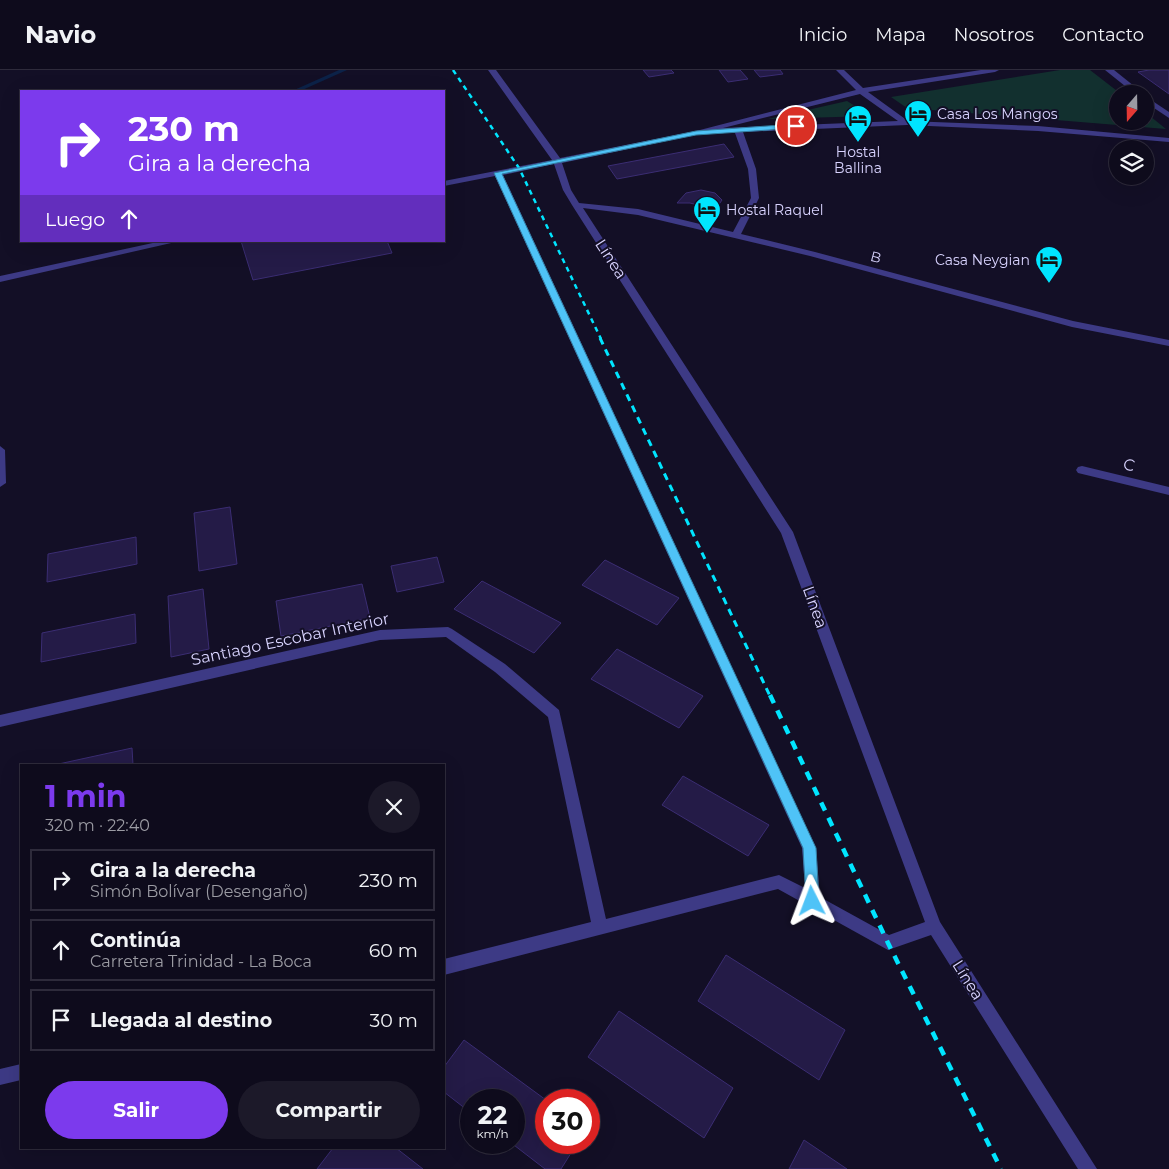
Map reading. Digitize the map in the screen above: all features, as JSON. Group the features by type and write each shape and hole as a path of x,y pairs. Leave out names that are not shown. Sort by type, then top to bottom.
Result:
{"street":[{"name":"Línea","path":"492,70 556,160 567,190 576,205 787,532 934,926 1088,1169"},
{"path":"840,70 861,91 906,124"},
{"path":"445,184 696,133 861,91 995,70"},
{"path":"1109,70 1128,85"},
{"path":"1154,105 1169,116"},
{"path":"696,133 796,126 906,124 1066,130 1169,140"},
{"path":"736,236 755,198 752,169 738,130"},
{"path":"498,173 810,848 812,901"},
{"name":"B","path":"576,205 638,212 1072,324 1169,343"},
{"path":"0,279 171,242"},
{"path":"0,450 0,483"},
{"name":"C","path":"1082,470 1169,491"},
{"name":"Santiago Escobar Interior","path":"0,721 380,635 448,632 500,668 554,714 600,928"},
{"path":"445,967 779,882 888,943 934,926"},
{"path":"0,1077 20,1072"}],"green space":[{"path":"1060,70 1090,70 1109,85 1109,124 907,108 891,97"},
{"path":"847,101 871,116 768,119"},
{"path":"1154,119 1166,129 1154,128"}],"building":[{"path":"643,70 671,70 674,73 649,77"},
{"path":"719,70 740,70 748,79 728,82"},
{"path":"754,70 780,70 783,74 760,77"},
{"path":"1169,70 1169,94 1138,72"},
{"path":"724,144 734,157 617,179 608,166"},
{"path":"701,190 715,193 722,200 713,213 705,207 690,203 677,203 686,193"},
{"path":"241,242 387,242 392,253 253,280"},
{"path":"230,507 237,564 199,571 194,513"},
{"path":"136,537 137,564 47,582 48,554"},
{"path":"437,557 444,582 397,592 391,566"},
{"path":"605,560 679,598 657,625 582,585"},
{"path":"482,581 561,623 534,653 454,609"},
{"path":"362,584 370,618 281,636 276,601"},
{"path":"203,589 209,649 171,657 168,596"},
{"path":"135,614 136,643 41,662 42,633"},
{"path":"617,649 703,696 679,728 591,679"},
{"path":"132,748 133,764 59,764"},
{"path":"683,776 769,825 748,856 662,805"},
{"path":"726,955 845,1030 819,1080 698,1001"},
{"path":"619,1011 733,1088 704,1138 588,1057"},
{"path":"464,1040 535,1092 535,1154 570,1154 561,1169 545,1169 525,1154 525,1089 460,1089 460,1104 445,1093 445,1066"},
{"path":"804,1140 847,1169 789,1169"},
{"path":"332,1149 397,1149 423,1169 317,1169"}],"waterway":[{"path":"297,90 344,70"}],"railway":[{"path":"453,70 519,168 601,339"},
{"path":"600,338 770,696"},
{"path":"770,695 888,943 1001,1169"}],"place":[{"name":"Casa Los Mangos","path":"918,138"},
{"name":"Hostal Ballina","path":"858,143"},
{"name":"Hostal Raquel","path":"707,234"},
{"name":"Casa Neygian","path":"1049,284"}],"route":[{"path":"796,126 696,133 498,173 810,848 812,901"}]}
